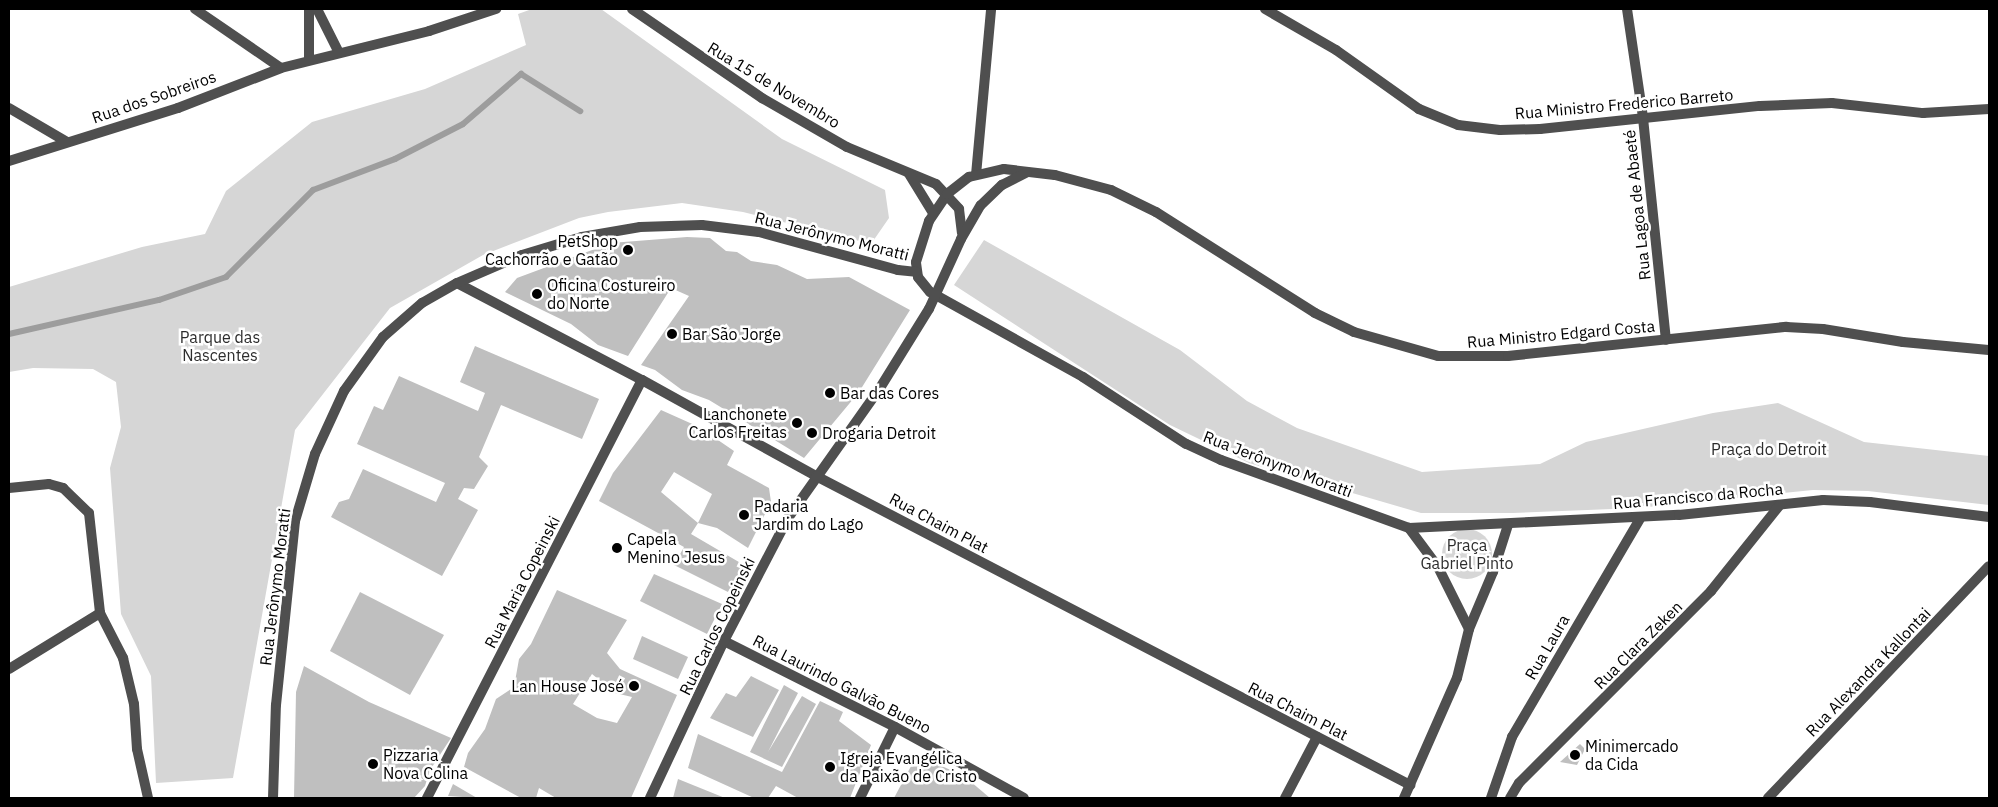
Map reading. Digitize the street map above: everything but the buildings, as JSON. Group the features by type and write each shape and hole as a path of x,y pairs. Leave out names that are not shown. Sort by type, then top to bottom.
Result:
{"street":[{"path":"195,9 282,68"},
{"path":"309,9 309,60"},
{"path":"317,9 339,53"},
{"name":"Rua dos Sobreiros","path":"9,161 178,108 282,68 429,31 496,9"},
{"name":"Rua 15 de Novembro","path":"632,9 762,98 847,146 910,174 926,179 947,194"},
{"path":"976,175 991,9"},
{"name":"Rua Ministro Frederico Barreto","path":"1265,9 1336,50 1419,108 1458,125 1500,130 1540,129 1760,106 1832,103 1923,113 1989,109"},
{"name":"Rua Lagoa de Abaeté","path":"1628,9 1644,118 1666,340"},
{"path":"9,108 67,142"},
{"path":"937,297 924,287 916,272 921,245 933,213 947,194 976,175 1004,170 1027,172"},
{"name":"Rua Ministro Edgard Costa","path":"1027,172 1071,178 1111,190 1156,212 1316,313 1354,332 1397,346 1438,356 1474,358 1786,327 1823,329 1902,342 1989,350"},
{"name":"Rua Carlos Copeinski","path":"650,798 724,641 788,518 880,388 937,297 961,239 990,195 1027,172"},
{"path":"910,174 933,213"},
{"path":"947,194 962,217 961,239"},
{"name":"Rua Jerônymo Moratti","path":"273,798 276,705 295,521 315,454 344,391 383,337 422,302 457,283 522,255 582,237 640,227 702,225 758,232 898,270 916,272"},
{"name":"Rua Chaim Plat","path":"457,283 642,380 816,476 1410,785"},
{"name":"Rua Jerônymo Moratti","path":"937,297 1083,377 1186,444 1221,460 1409,528"},
{"name":"Rua Maria Copeinski","path":"427,798 642,380"},
{"path":"9,488 49,484 64,488 89,513 100,613 123,658 134,704 137,749 148,798"},
{"name":"Rua Francisco da Rocha","path":"1409,528 1508,525 1641,517 1823,500 1870,502 1989,517"},
{"name":"Rua Clara Zeken","path":"1510,798 1519,783 1711,591 1780,505"},
{"name":"Rua Laura","path":"1491,798 1512,738 1641,517"},
{"path":"1404,798 1456,678 1469,629 1493,572 1508,525"},
{"path":"1409,528 1438,567 1469,629"},
{"name":"Rua Alexandra Kallontai","path":"1768,798 1989,566"},
{"path":"9,669 100,613"},
{"name":"Rua Laurindo Galvão Bueno","path":"724,641 895,727 1024,798"},
{"path":"860,798 895,727"},
{"path":"1286,798 1317,737"}],"green space":[{"name":"Parque das Nascentes","path":"532,9 601,9 782,139 885,190 889,218 871,244 743,212 682,203 608,212 579,218 483,255 390,308 295,430 233,778 156,783 151,676 121,614 110,468 121,427 116,382 93,369 33,368 9,372 9,287 142,247 205,234 226,191 312,122 425,89 526,45 518,14"},
{"name":"Praça do Detroit","path":"984,240 1180,350 1247,401 1297,428 1422,472 1540,464 1586,442 1713,413 1778,403 1864,442 1989,456 1989,505 1868,491 1813,490 1638,508 1513,513 1421,513 1249,463 1170,425 954,285"},
{"name":"Praça Gabriel Pinto","path":"1462,529 1472,529 1485,536 1492,549 1492,559 1485,572 1472,579 1462,579 1453,575 1446,568 1442,559 1442,549 1446,540 1453,533"}],"waterway":[{"path":"9,334 159,300 226,277 313,190 395,159 463,124 521,74 580,111"}],"place":[{"name":"PetShop Cachorrão e Gatão","path":"628,250"},
{"name":"Oficina Costureiro do Norte","path":"537,294"},
{"name":"Bar São Jorge","path":"672,334"},
{"name":"Bar das Cores","path":"830,393"},
{"name":"Lanchonete Carlos Freitas","path":"797,423"},
{"name":"Drogaria Detroit","path":"812,433"},
{"name":"Padaria Jardim do Lago","path":"744,515"},
{"name":"Capela Menino Jesus","path":"617,548"},
{"name":"Lan House José","path":"634,686"},
{"name":"Minimercado da Cida","path":"1575,755"},
{"name":"Pizzaria Nova Colina","path":"373,764"},
{"name":"Igreja Evangélica da Paixão de Cristo","path":"830,767"}]}
